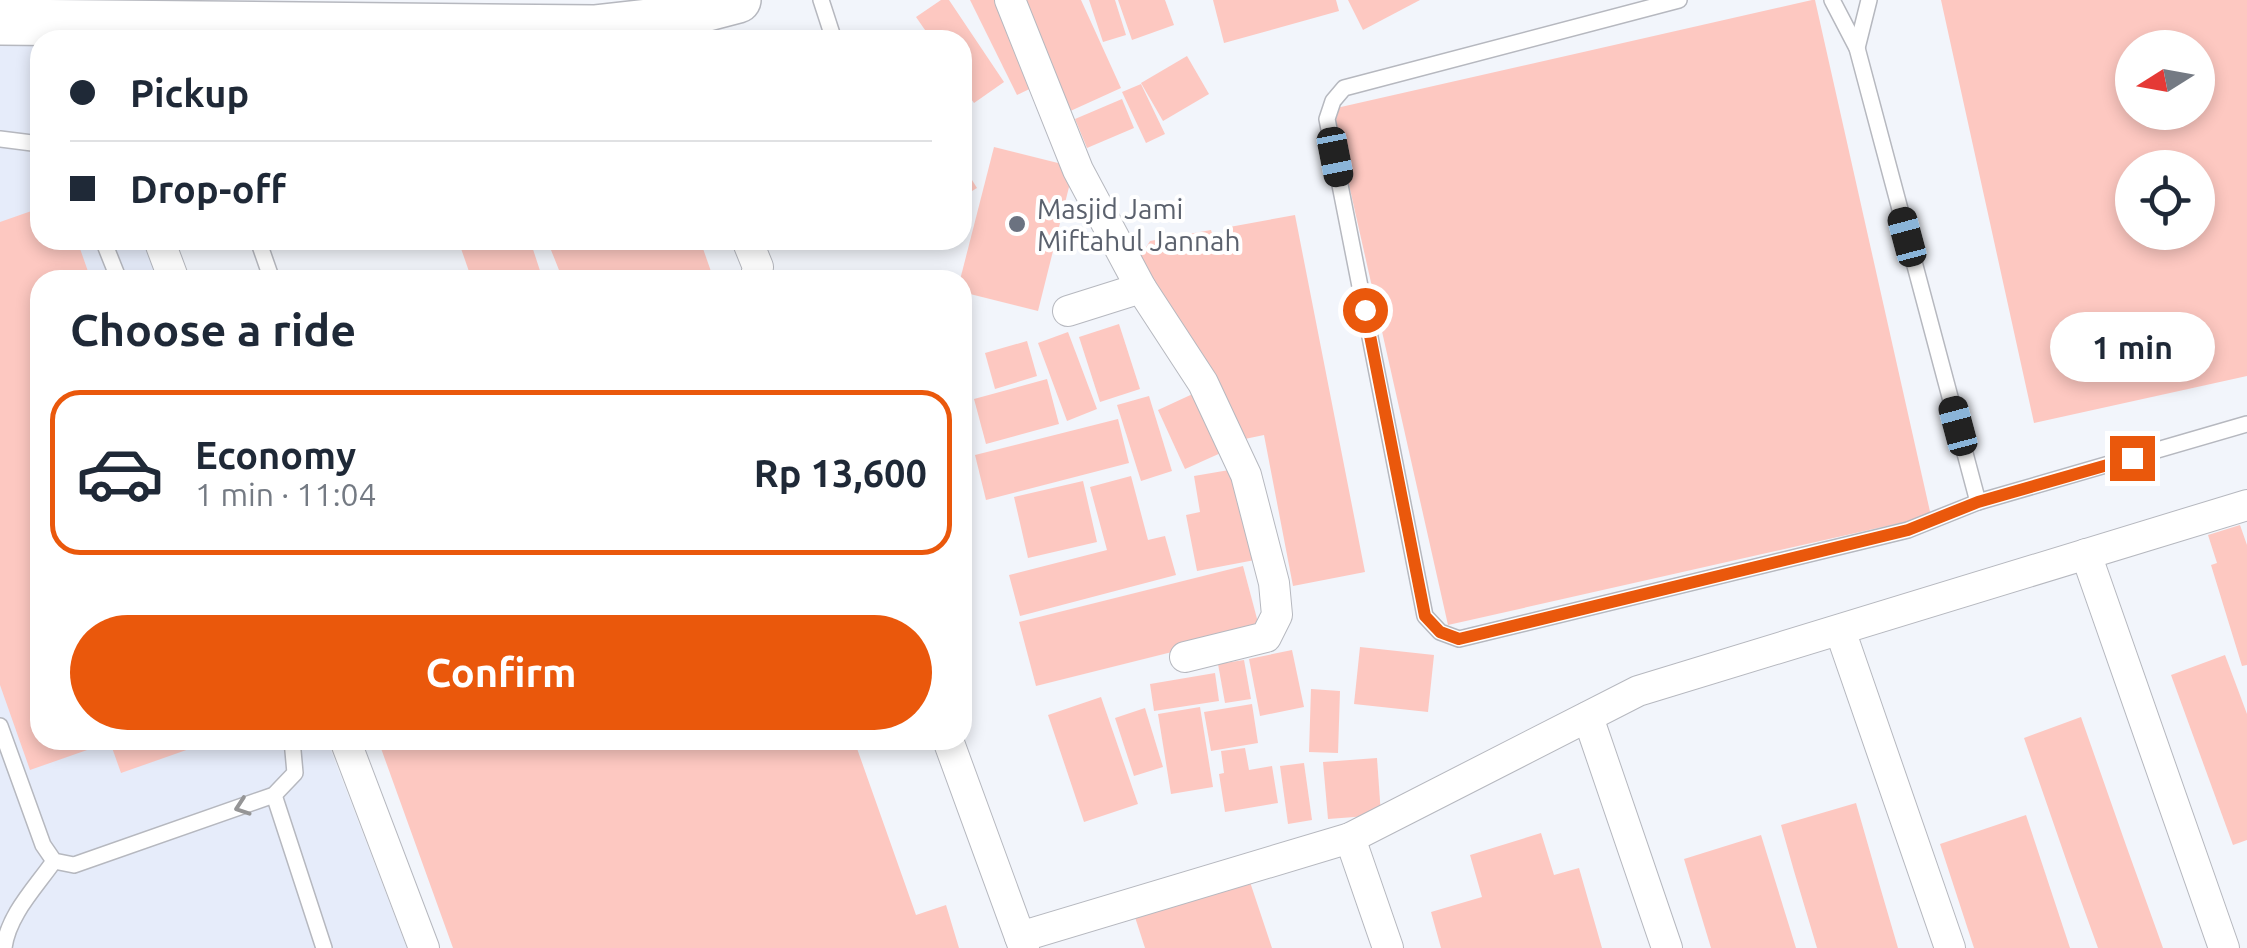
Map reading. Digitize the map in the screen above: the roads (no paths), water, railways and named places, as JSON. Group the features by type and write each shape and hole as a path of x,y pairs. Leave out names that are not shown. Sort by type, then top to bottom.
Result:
{"main road":[{"path":"264,30 620,21 738,0"},
{"path":"0,22 66,30"}],"street":[{"path":"1010,0 1078,170 1140,288 1204,383 1246,476 1274,583 1278,615 1266,636 1185,657"},
{"path":"1068,312 1140,288"},
{"path":"952,750 1022,942 1350,838 1638,692 2247,505"},
{"path":"2086,554 2224,948"},
{"path":"1840,630 1950,948"},
{"path":"1588,717 1667,948"},
{"path":"349,750 424,948"},
{"path":"1350,838 1388,948"}],"lane":[{"path":"821,0 831,30"},
{"path":"1679,0 1344,88 1333,101 1327,119 1425,616 1440,632 1459,639 1908,530 1978,502 2247,424"},
{"path":"1832,0 1856,48 1978,502"},
{"path":"1856,48 1869,0"},
{"path":"0,140 30,143"},
{"path":"0,726 43,845 54,860 74,865 274,795 295,772 293,750"},
{"path":"274,795 324,948"},
{"path":"4,948 6,934 18,912 54,860"}],"place":[{"name":"Masjid Jami Miftahul Jannah","path":"1017,224"}]}
